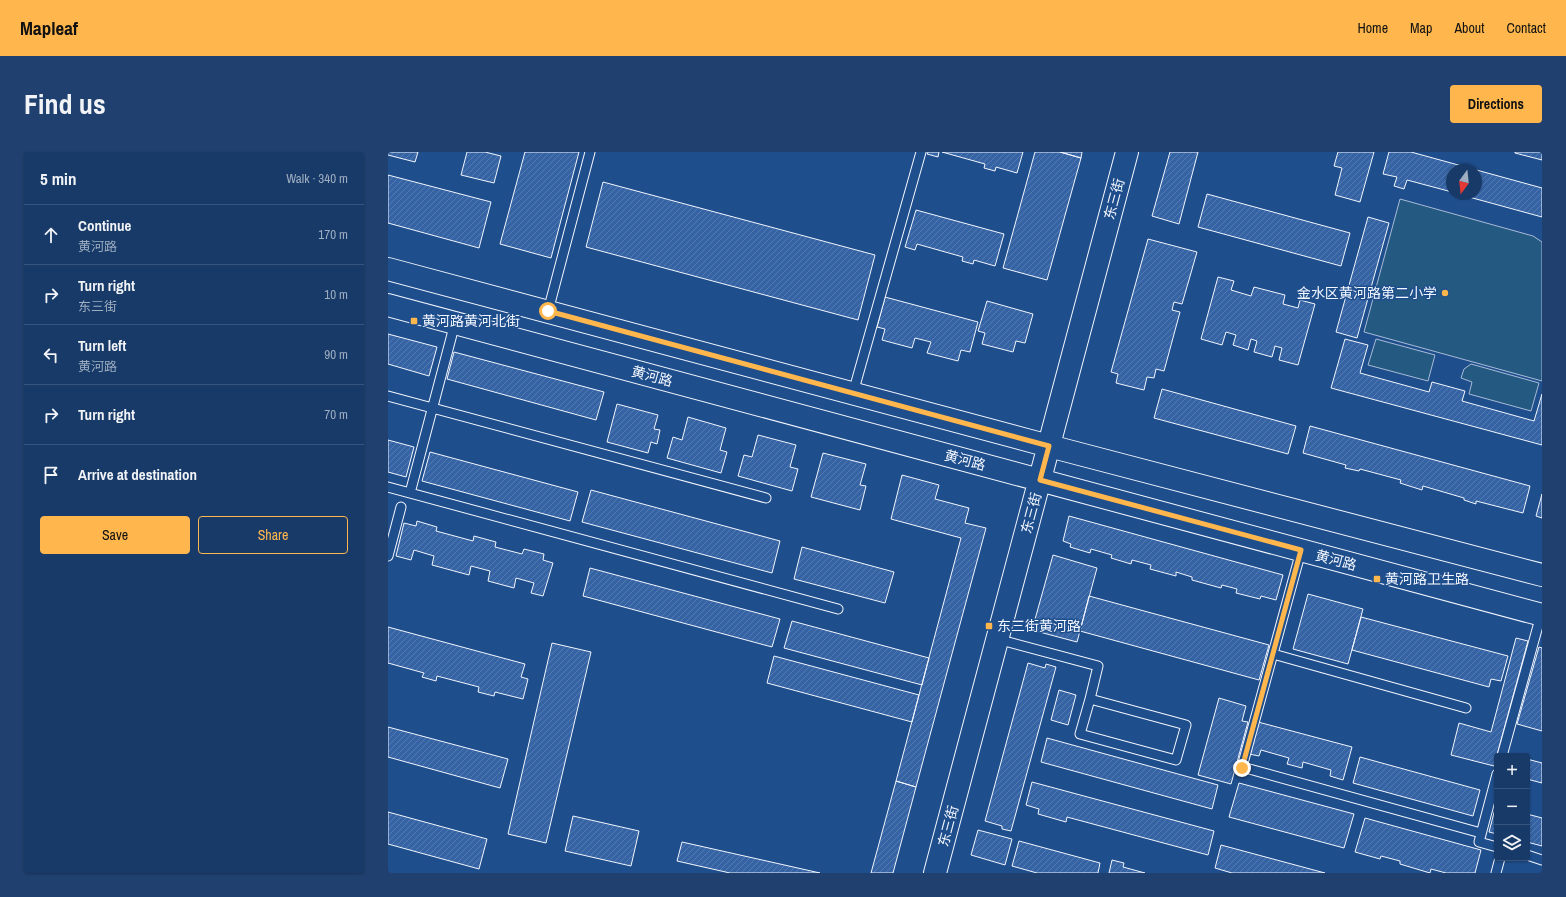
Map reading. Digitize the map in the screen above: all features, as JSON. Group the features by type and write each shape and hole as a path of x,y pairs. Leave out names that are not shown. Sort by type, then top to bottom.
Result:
{"main road":[{"name":"东三街","path":"935,873 1126,152"},
{"path":"388,268 1049,446 1542,575"},
{"name":"黄河路","path":"388,305 1541,615"}],"lane":[{"path":"548,311 590,152"},
{"path":"853,393 921,152"},
{"path":"410,493 455,323"},
{"path":"388,396 766,498"},
{"path":"388,487 838,609"},
{"path":"388,556 401,507"},
{"path":"1301,550 1242,768 1481,833"},
{"path":"1503,753 1541,615"},
{"path":"998,639 1098,666 1080,734 1176,760 1186,725 1090,699"},
{"path":"1273,654 1466,708"},
{"path":"1494,785 1479,842 1494,846"},
{"path":"1530,856 1542,860"},
{"path":"1496,873 1499,861"}],"shaded area":[{"path":"1400,199 1533,236 1542,242 1542,381 1364,332"},
{"path":"1376,339 1435,355 1428,381 1368,365"},
{"path":"1471,364 1539,383 1531,411 1469,394 1472,382 1461,378 1464,369"}],"building":[{"path":"388,152 418,152 415,162 388,155"},
{"path":"467,152 485,152 501,156 494,183 461,175"},
{"path":"525,152 579,152 551,258 500,244"},
{"path":"928,152 939,152 938,157 927,154"},
{"path":"942,152 1023,152 1017,173 996,167 995,171 984,168 985,164"},
{"path":"1035,152 1060,152 1081,158 1047,280 1003,268"},
{"path":"1060,152 1082,152 1081,158"},
{"path":"1170,152 1198,152 1179,224 1152,216"},
{"path":"1338,152 1374,152 1360,202 1335,195 1342,168 1334,166"},
{"path":"1389,152 1411,152 1455,164 1446,164 1446,190 1407,180 1404,189 1394,186 1397,177 1383,174"},
{"path":"1542,152 1542,160 1515,153"},
{"path":"1482,172 1542,188 1542,217 1480,200 1482,200"},
{"path":"388,175 491,202 479,248 388,223"},
{"path":"603,182 875,255 858,320 586,247"},
{"path":"1207,194 1350,233 1341,266 1198,227"},
{"path":"916,210 1004,234 995,266 974,260 973,264 962,261 963,257 917,244 915,250 905,247"},
{"path":"1368,217 1389,223 1357,338 1336,332"},
{"path":"1148,239 1197,252 1182,304 1174,302 1172,310 1180,312 1164,371 1156,369 1154,378 1147,377 1144,390 1116,383 1118,374 1111,372"},
{"path":"1218,277 1234,281 1231,290 1251,296 1254,287 1285,295 1283,304 1298,308 1300,300 1315,304 1298,365 1279,360 1282,348 1275,346 1272,357 1254,352 1257,341 1251,339 1248,350 1233,345 1236,335 1226,332 1222,345 1201,339"},
{"path":"885,297 978,322 970,352 961,350 958,361 927,353 931,342 915,338 912,348 882,340 885,329 877,327"},
{"path":"987,301 1033,314 1025,343 1016,341 1013,352 982,344 985,333 978,331"},
{"path":"388,334 437,347 429,376 388,364"},
{"path":"1345,339 1368,345 1360,373 1429,392 1432,382 1465,391 1462,401 1534,421 1542,394 1542,445 1331,388"},
{"path":"454,352 604,392 596,420 447,379"},
{"path":"1162,389 1296,426 1288,454 1154,418"},
{"path":"617,404 658,415 654,429 660,430 657,444 651,442 648,453 607,442"},
{"path":"688,417 726,428 720,450 727,452 721,473 667,458 673,437 682,440"},
{"path":"1310,426 1530,486 1523,513 1476,501 1476,504 1464,500 1464,498 1423,486 1422,490 1400,483 1401,480 1360,469 1359,471 1345,468 1346,465 1303,453"},
{"path":"758,435 796,445 790,467 798,469 792,491 738,476 744,455 752,457"},
{"path":"388,440 414,447 406,477 388,472"},
{"path":"430,452 578,492 570,521 422,481"},
{"path":"823,453 866,464 860,485 866,486 860,510 811,497"},
{"path":"902,475 939,485 935,499 969,508 965,523 986,528 916,787 896,781 961,538 891,519"},
{"path":"591,490 780,541 772,573 582,522"},
{"path":"1542,494 1542,518 1536,516"},
{"path":"1069,516 1283,575 1276,600 1261,596 1260,599 1236,593 1237,589 1222,585 1221,588 1192,580 1192,577 1176,572 1176,576 1150,569 1151,565 1132,560 1131,564 1111,558 1112,555 1091,549 1090,553 1070,547 1071,544 1063,541"},
{"path":"417,521 437,527 436,531 473,541 474,536 496,542 495,547 522,554 524,549 544,554 543,560 553,563 543,596 531,593 534,583 516,578 514,588 488,581 490,571 471,566 469,575 432,565 434,556 414,550 411,560 396,556 404,523 416,526"},
{"path":"802,547 894,572 885,603 794,579"},
{"path":"1053,555 1097,568 1077,642 1032,630"},
{"path":"590,568 780,619 772,647 583,596"},
{"path":"1308,594 1363,609 1348,664 1293,649"},
{"path":"1089,596 1269,645 1259,680 1080,631"},
{"path":"1361,617 1508,656 1501,681 1491,679 1489,687 1352,650"},
{"path":"792,621 929,658 922,685 784,648"},
{"path":"388,627 525,664 521,677 528,679 523,699 495,692 494,696 478,692 479,687 437,676 436,681 422,677 424,673 388,663"},
{"path":"1516,638 1528,641 1498,753 1494,753 1494,766 1451,755 1459,723 1491,732"},
{"path":"552,643 591,652 546,843 508,834"},
{"path":"1539,647 1542,648 1542,731 1517,724"},
{"path":"774,656 919,695 912,722 767,683"},
{"path":"1028,663 1045,668 1046,664 1056,667 1011,831 1002,829 1002,826 985,821"},
{"path":"1059,690 1076,695 1068,725 1051,720"},
{"path":"1219,698 1246,706 1242,721 1248,722 1231,784 1198,775"},
{"path":"1258,722 1352,747 1343,780 1330,776 1331,770 1303,762 1302,768 1287,764 1289,758 1261,750 1259,756 1249,754"},
{"path":"388,727 508,759 500,788 388,757"},
{"path":"1047,738 1218,785 1212,809 1041,762"},
{"path":"1360,757 1480,790 1473,816 1353,783"},
{"path":"1530,760 1542,763 1542,783 1530,780"},
{"path":"896,781 916,787 893,873 871,873"},
{"path":"1032,782 1214,831 1208,855 1067,817 1066,822 1038,814 1039,809 1026,805"},
{"path":"1239,783 1354,814 1344,848 1229,817"},
{"path":"388,812 487,839 479,869 388,844"},
{"path":"1494,813 1494,833 1489,832"},
{"path":"1530,815 1542,818 1542,846 1530,843"},
{"path":"573,816 639,831 631,866 565,851"},
{"path":"1365,818 1481,850 1475,873 1446,873 1431,869 1430,873 1400,864 1400,861 1381,856 1380,859 1355,852"},
{"path":"978,830 1012,839 1005,865 971,855"},
{"path":"1019,841 1100,863 1098,873 1037,873 1012,866"},
{"path":"682,842 820,873 730,873 677,861"},
{"path":"1221,845 1325,873 1232,873 1215,868"},
{"path":"1112,860 1124,863 1123,867 1145,873 1109,873"}],"place":[{"name":"金水区黄河路第二小学","path":"1445,293"},
{"name":"黄河路黄河北街","path":"414,321"},
{"name":"黄河路卫生路","path":"1377,579"},
{"name":"东三街黄河路","path":"989,626"}],"route":[{"path":"548,311 1049,446 1040,480 1301,550 1242,768"}]}
